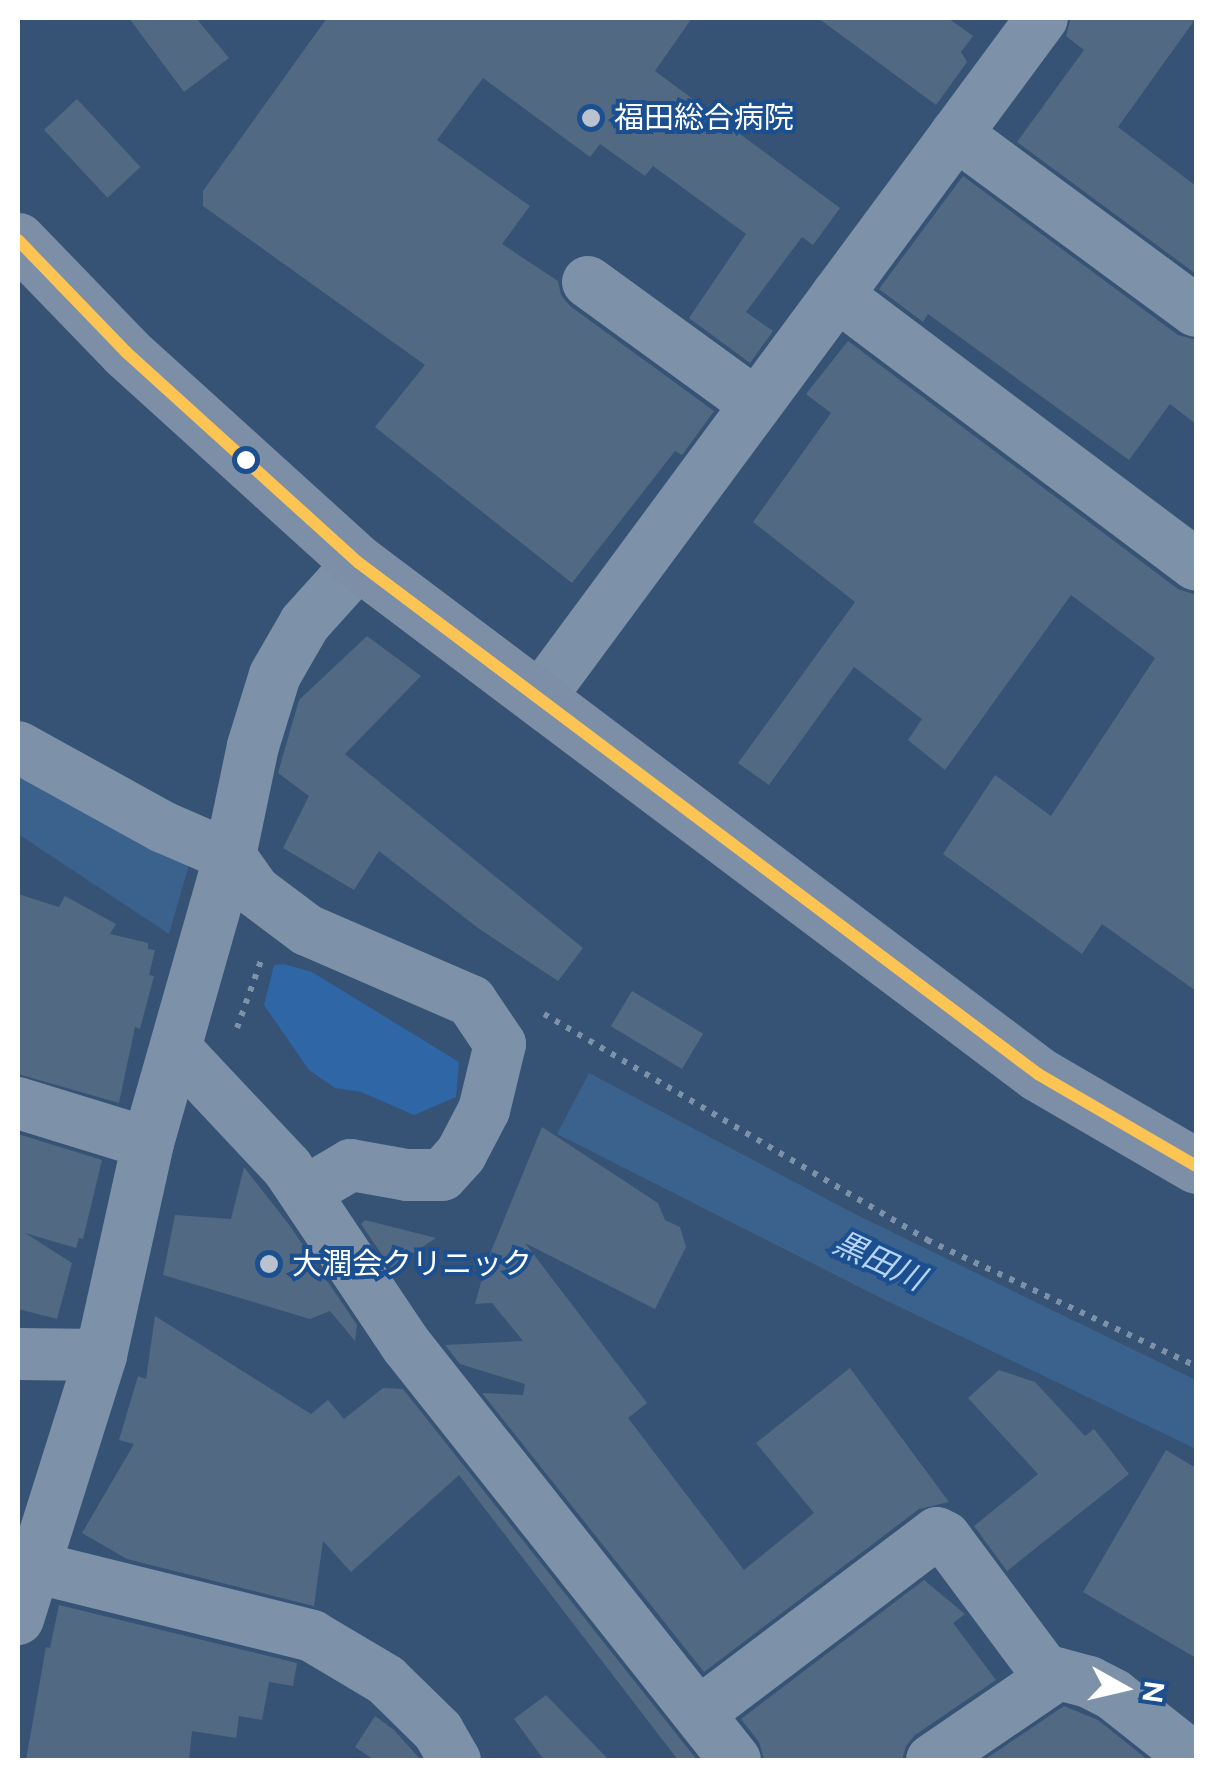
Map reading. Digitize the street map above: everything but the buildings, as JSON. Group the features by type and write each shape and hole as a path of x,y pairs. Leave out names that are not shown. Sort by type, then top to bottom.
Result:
{"main road":[{"path":"18,240 126,352 360,564 1038,1074 1196,1166"}],"street":[{"path":"540,697 1042,18"},
{"path":"956,134 1196,311"},
{"path":"588,282 756,404"},
{"path":"837,295 1196,565"},
{"path":"18,1618 26,1564 101,1355 148,1142 230,856 253,746 275,675 305,623 360,564"},
{"path":"18,747 163,828 230,856 255,891 307,930 472,1001 500,1044 484,1110 461,1154 442,1175 407,1175 351,1165 305,1192"},
{"path":"176,1049 305,1192 407,1346 735,1760"},
{"path":"18,1103 148,1142"},
{"path":"18,1354 101,1355"},
{"path":"699,1712 937,1533 945,1537 1044,1670 1114,1695 1196,1760"},
{"path":"26,1564 312,1636 386,1680 438,1731 455,1760"},
{"path":"932,1760 1058,1674"}],"path":[{"path":"216,1091 279,909"},
{"path":"544,1014 926,1240 1196,1366"}],"shaded area":[{"path":"274,965 312,972 459,1062 456,1097 414,1115 361,1092 335,1088 309,1070 264,1005"}],"water":[{"path":"18,772 189,865 169,934 18,834"},
{"name":"黒田川","path":"589,1073 855,1214 1196,1380 1196,1449 879,1297 557,1134"}],"transit line":[{"path":"18,240 126,352 359,563 1038,1074 1196,1166"}],"place":[{"name":"福田総合病院","path":"591,118"},
{"name":"大潤会クリニック","path":"269,1264"}]}
